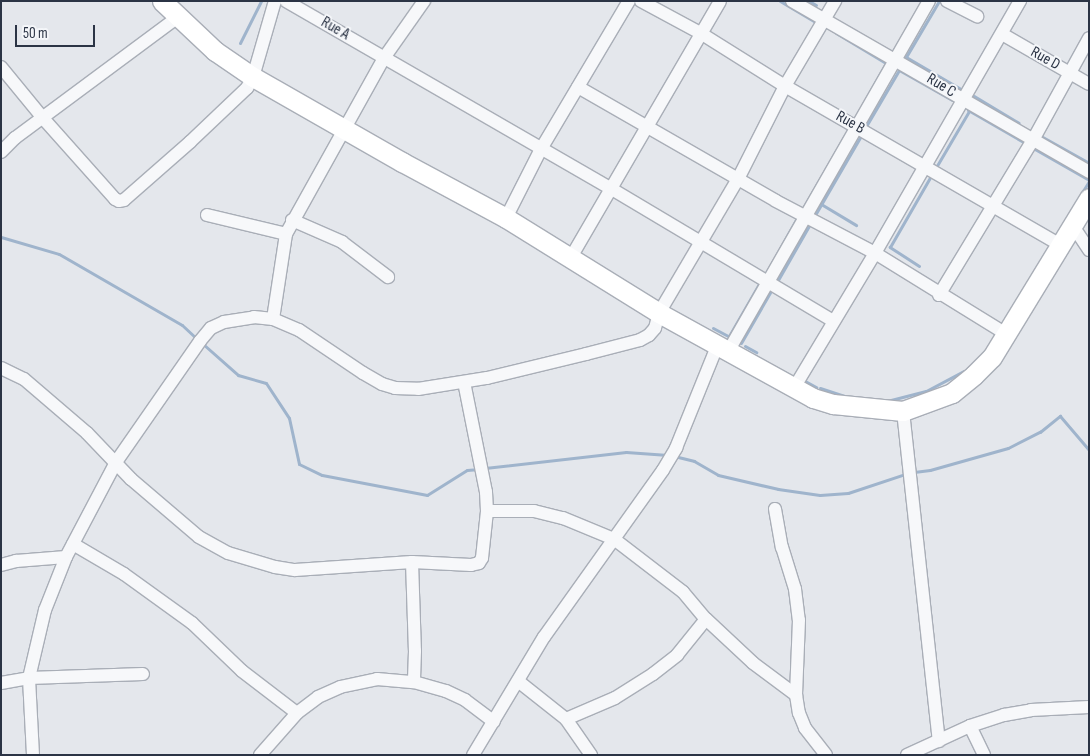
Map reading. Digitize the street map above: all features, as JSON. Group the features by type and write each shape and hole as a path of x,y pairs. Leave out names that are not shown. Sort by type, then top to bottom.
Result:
{"main road":[{"path":"162,1 215,51 253,77 402,162 506,218 659,312 794,388 813,398 834,404 903,411 952,393 992,357 1089,198"}],"street":[{"path":"1,67 42,117 115,199 119,201 124,200 205,129 247,88 253,77 275,1"},
{"name":"Rue A","path":"286,1 610,188 833,321"},
{"path":"273,319 286,234 292,220 384,58 410,24 424,1"},
{"path":"506,218 541,149 629,1"},
{"name":"Rue B","path":"641,1 702,34 785,86 1060,245"},
{"path":"570,259 610,188 650,126 720,1"},
{"name":"Rue C","path":"792,1 1089,172"},
{"path":"33,755 30,678 45,610 66,557 116,462 200,340 211,328 224,322 254,317 273,319 299,330 362,373 395,388 418,390 464,382 640,340 649,335 655,328 659,312 738,179 785,86 835,1"},
{"path":"474,755 544,636 614,539 676,448 724,347 767,281 929,1"},
{"path":"948,1 977,16"},
{"path":"794,388 875,254 1020,1"},
{"path":"1,152 42,117 178,18"},
{"name":"Rue D","path":"1002,34 1089,84"},
{"path":"939,294 1033,140 1089,38"},
{"path":"578,87 650,126 738,179 875,254 1006,334"},
{"path":"207,215 286,234"},
{"path":"292,220 342,242 388,277"},
{"path":"1073,226 1089,250"},
{"path":"1,368 24,379 87,434 131,479 199,537 228,553 275,568 295,570 412,562 471,565 479,563 482,558 487,511 479,451 464,382"},
{"path":"903,411 939,741"},
{"path":"775,509 782,547 794,589 799,620 796,695 799,713 805,728 826,755"},
{"path":"487,511 534,511 563,518 614,539 683,592 706,619 753,663 796,695"},
{"path":"73,544 124,574 192,622 242,671 297,713"},
{"path":"1,565 16,561 66,557"},
{"path":"412,562 415,651 414,682"},
{"path":"566,719 615,698 653,674 677,655 706,619"},
{"path":"1,683 30,678 143,674"},
{"path":"260,755 297,713 318,697 340,687 377,679 414,682 465,700 494,722"},
{"path":"518,681 566,719 591,755"},
{"path":"907,755 970,726 1004,715 1032,710 1089,707"},
{"path":"970,726 984,755"}],"waterway":[{"path":"240,43 261,1"},
{"path":"780,1 817,23"},
{"path":"809,1 816,5"},
{"path":"906,57 939,1"},
{"path":"836,33 886,63"},
{"path":"792,62 800,49"},
{"path":"906,57 964,91"},
{"path":"853,122 886,63"},
{"path":"899,70 952,100"},
{"path":"865,128 899,70"},
{"path":"974,96 1019,123"},
{"path":"968,110 1027,144"},
{"path":"935,169 969,111"},
{"path":"815,215 862,134"},
{"path":"1039,135 1089,163"},
{"path":"802,210 844,137"},
{"path":"1033,148 1089,180"},
{"path":"1012,164 1019,153"},
{"path":"919,266 890,247 932,174"},
{"path":"1081,194 1089,181"},
{"path":"821,204 856,225"},
{"path":"769,268 797,218"},
{"path":"778,280 810,224"},
{"path":"1,237 59,254 182,325 198,340"},
{"path":"729,336 760,282"},
{"path":"741,343 772,289"},
{"path":"713,328 728,336"},
{"path":"203,344 238,375 266,383 289,418 299,464 322,475 427,495 467,470 479,469"},
{"path":"745,346 756,352"},
{"path":"887,401 926,391 964,371"},
{"path":"805,381 816,387"},
{"path":"820,388 847,397"},
{"path":"914,472 930,470 1008,448 1040,432 1060,416 1089,450"},
{"path":"485,468 626,452 668,455"},
{"path":"674,456 694,461 718,475 778,489 820,495 848,493 908,473"}]}
